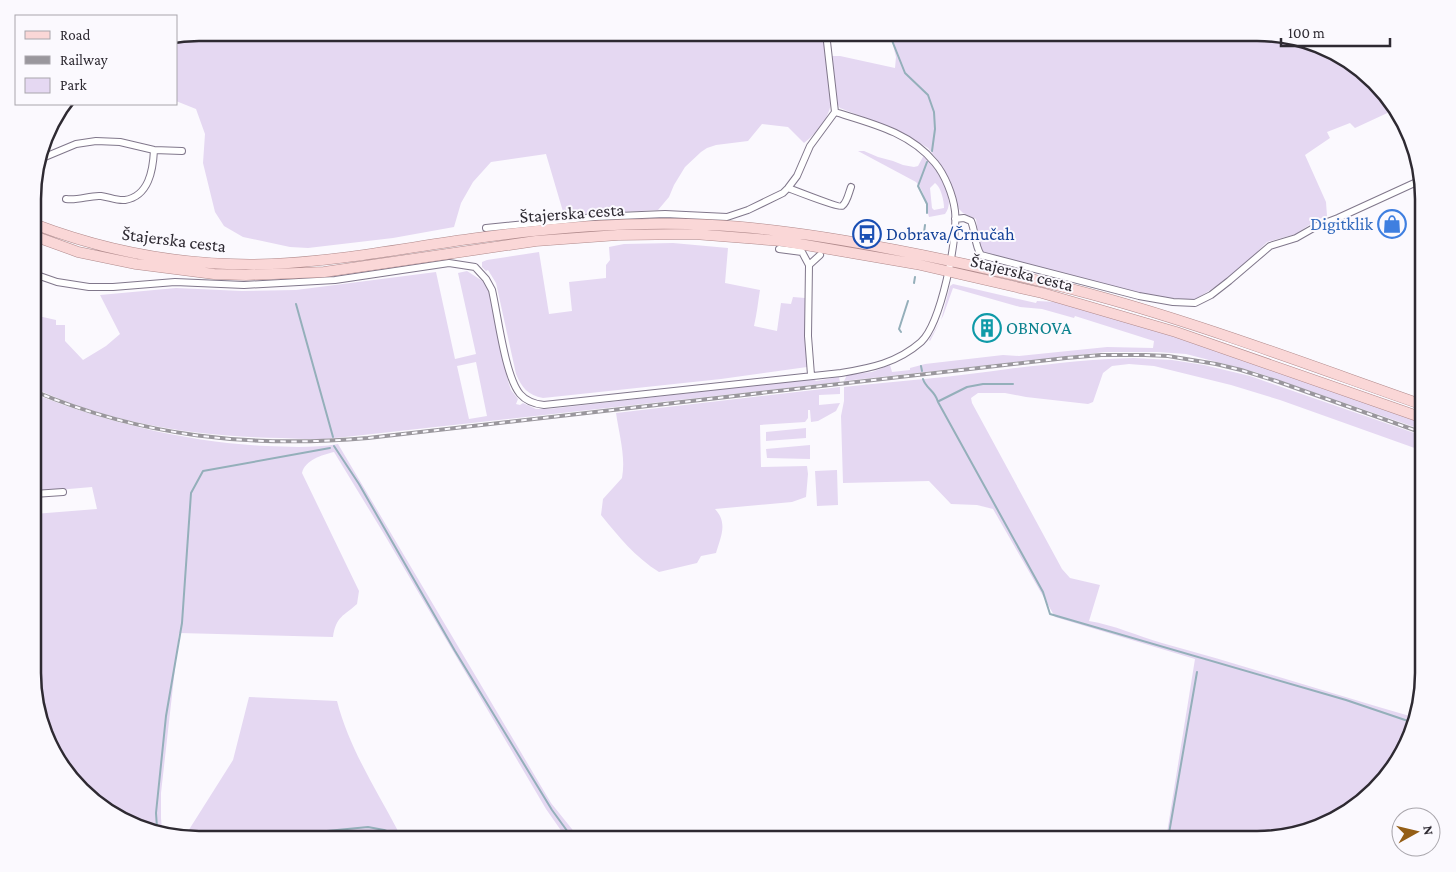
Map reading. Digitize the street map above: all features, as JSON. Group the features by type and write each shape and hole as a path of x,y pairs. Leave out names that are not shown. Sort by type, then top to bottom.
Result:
{"main road":[{"name":"Štajerska cesta","path":"41,227 75,240 104,247 164,258 226,264 272,264 323,260 556,228 613,224 714,225 800,233 950,260 1113,300 1220,334 1414,402"},
{"name":"Štajerska cesta","path":"41,239 78,252 175,270 214,274 284,275 324,272 536,241 618,235 686,234 782,241 886,258 1042,293 1208,343 1414,415"}],"street":[{"path":"486,228 605,217 665,214 727,216 748,210 774,198 783,193 797,176 810,146 835,112 827,41"},
{"path":"41,276 89,287 175,282 252,285 335,280 448,264 465,264 475,267 486,279 492,290 513,382 521,396 533,403 544,405 871,369 891,362 908,352 923,340 932,324 939,309 948,271 955,219 952,199 945,180 936,164 921,148 904,137 876,125 835,112"},
{"path":"48,156 76,144 96,141 120,142 154,150 182,151"},
{"path":"66,199 75,200 100,196 124,200 135,196 143,190 149,180 153,167 154,150"},
{"path":"955,219 964,218 971,221 974,228 976,247 981,255 1139,296 1173,302 1195,303 1211,295 1229,282 1270,246 1296,238 1317,226 1413,183"},
{"path":"788,188 841,207 844,205 851,188"},
{"path":"779,249 820,255 809,265"},
{"path":"802,252 809,265 808,336 811,375"},
{"path":"41,494 63,492"}],"green space":[{"path":"199,41 824,41 832,98 829,111 823,123 804,143 788,127 762,124 748,141 707,148 685,167 669,197 658,210 564,215 546,154 491,162 473,182 461,203 454,227 393,238 308,248 290,247 243,237 224,226 215,212 203,163 205,134 196,109 178,102 178,43"},
{"path":"892,41 1257,41 1277,43 1317,53 1336,62 1369,87 1389,112 1355,128 1350,123 1327,132 1330,138 1305,155 1326,202 1327,216 1315,221 1296,234 1267,242 1241,268 1194,300 1152,296 983,252 979,242 976,219 959,209 948,179 939,162 928,148 899,131 840,108 838,105 832,56 895,68 896,57"},
{"path":"858,151 864,151 914,167 918,166 924,155 944,183 949,200 945,214 929,217 923,194 916,182","holes":["935,183 942,194 944,208 934,210 932,208 930,188"]},
{"path":"673,243 728,248 725,283 760,290 754,326 777,331 781,303 791,304 793,297 805,298 807,367 721,379 543,398 533,395 526,390 516,374 496,283 488,270 486,271 482,267 482,262 539,252 549,314 572,311 569,282 606,278 606,265 610,260 609,247 624,244"},
{"path":"467,271 484,282 489,289 508,381 511,390 518,399 516,404 520,405 523,403 536,409 549,409 813,379 816,381 839,377 840,382 336,438 316,439 219,435 155,426 124,419 93,411 41,391 41,317 56,320 56,325 65,325 65,341 83,360 106,346 120,334 100,295 176,288 242,291 296,290 436,272 455,359 476,354 458,273","holes":["476,362 487,416 469,419 457,366"]},
{"path":"953,284 1036,303 1037,301 1056,302 1167,334 1414,420 1414,427 1255,372 1186,354 1105,352 844,381 847,375 872,372 890,365 892,372 910,370 910,368 925,364 1003,355 1019,356 1107,347 1153,348 1154,341 1075,316 1074,318 1042,309 1020,307 953,288 941,320 950,286"},
{"path":"1102,359 1172,360 1204,365 1250,376 1414,433 1414,448 1280,400 1231,385 1154,366 1129,364 1112,366 1103,373 1093,402 1088,404 1005,393 978,393 971,398 1062,569 1070,578 1100,585 1089,621 1108,625 1162,643 1408,716 1394,752 1369,785 1345,804 1327,814 1288,828 1267,830 1167,830 1195,659 1055,617 993,509 977,505 951,504 929,481 843,483 841,416 844,387"},
{"path":"840,387 840,394 819,395 819,405 840,403 836,411 818,421 811,422 810,410 808,410 808,418 805,422 760,425 761,467 807,466 806,497 792,502 715,509 719,514 722,525 716,553 701,556 697,563 659,572 635,553 601,515 603,499 622,478 623,454 616,413"},
{"path":"41,396 119,422 207,440 284,447 338,444 551,803 573,831 561,831 546,809 334,452 310,461 302,473 359,591 357,604 338,620 333,637 179,633 161,793 162,826 139,819 120,810 103,798 80,777 58,743 44,704 41,673 41,513 97,509 92,487 41,491"},
{"path":"806,428 806,438 766,441 766,432"},
{"path":"810,445 810,459 767,458 766,449"},
{"path":"837,470 838,505 817,506 815,471"},
{"path":"249,697 337,701 348,735 398,831 189,830 233,760"}],"waterway":[{"path":"892,41 905,73 928,95 934,112 935,129 932,151"},
{"path":"927,162 918,186 927,204 927,213"},
{"path":"923,240 925,225"},
{"path":"914,283 915,277"},
{"path":"901,332 899,329 908,301"},
{"path":"296,304 333,437"},
{"path":"921,366 922,371"},
{"path":"923,379 935,395 1043,592 1050,614 1346,700 1407,721"},
{"path":"939,401 967,387 983,384 1013,384"},
{"path":"334,446 359,484 455,651 552,810 567,831"},
{"path":"157,825 156,813 166,716 182,623 191,493 203,471 330,448"},
{"path":"1170,830 1197,672"},
{"path":"328,831 368,827 386,831"}],"railway":[{"path":"41,394 75,407 116,419 198,436 240,440 325,441 368,438 1066,358 1101,355 1145,355 1168,356 1241,370 1414,430"}],"place":[{"name":"Digitklik","path":"1392,224"},
{"name":"Dobrava/Črnučah","path":"867,234"},
{"name":"OBNOVA","path":"987,328"}]}
